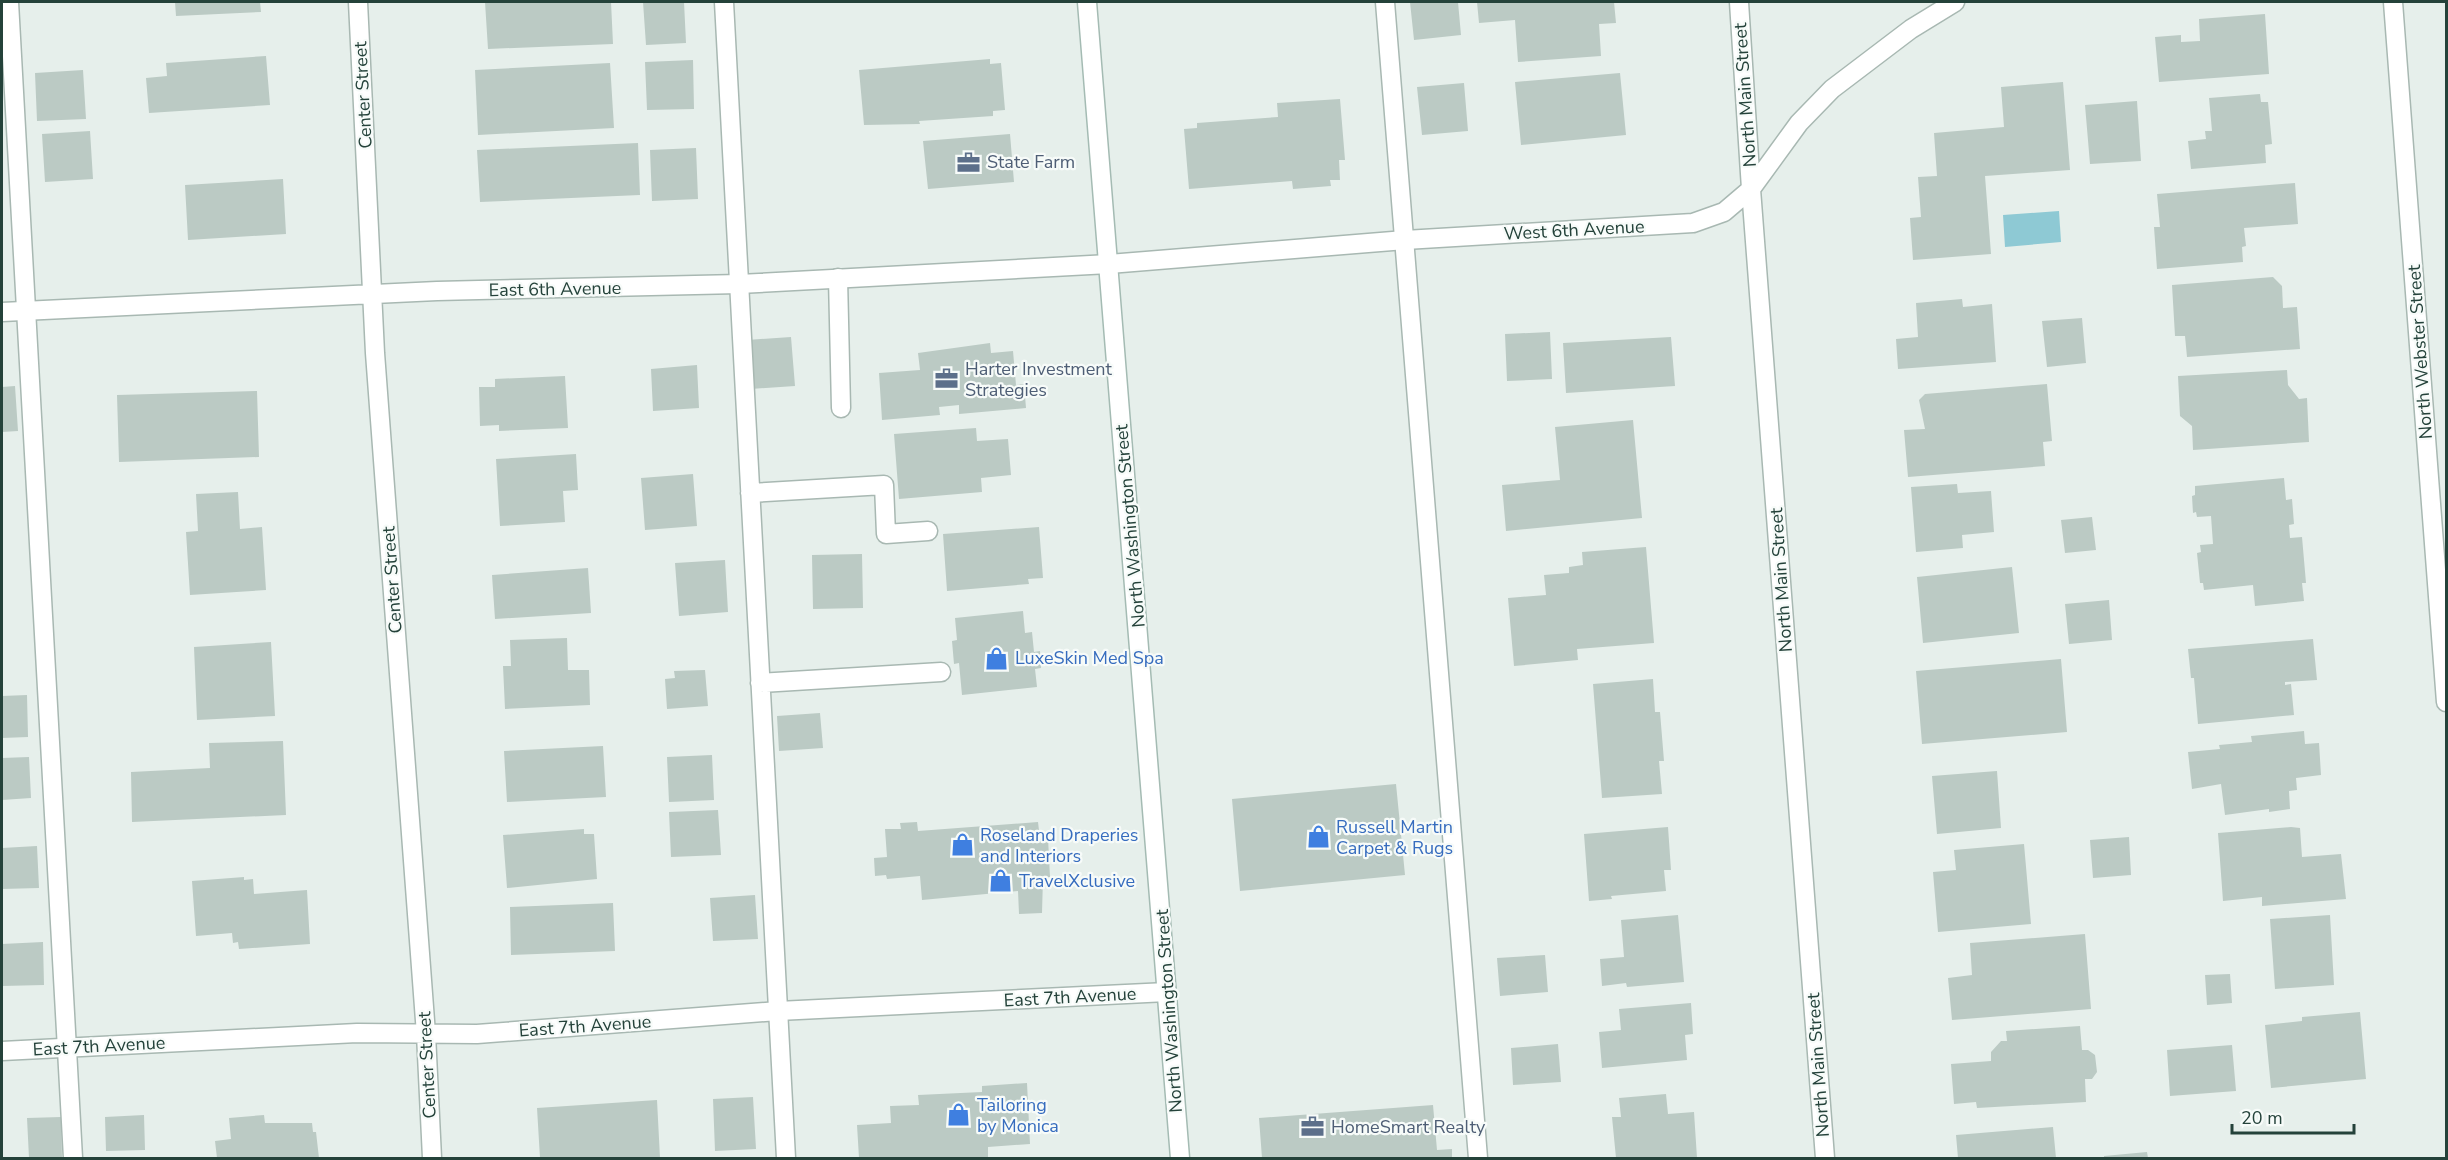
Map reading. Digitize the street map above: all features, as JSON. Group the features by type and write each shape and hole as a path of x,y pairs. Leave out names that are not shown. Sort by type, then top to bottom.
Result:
{"street":[{"path":"9,2 73,1158"},
{"name":"Center Street","path":"358,2 372,295 426,1034 432,1158"},
{"path":"724,2 786,1158"},
{"name":"North Washington Street","path":"1087,2 1180,1158"},
{"path":"1385,2 1478,1158"},
{"name":"North Main Street","path":"1739,2 1751,189 1825,1158"},
{"name":"West 6th Avenue","path":"1109,264 1405,240 1693,223 1724,212 1751,189 1799,123 1832,89 1911,29 1955,2"},
{"name":"North Webster Street","path":"2393,2 2446,702"},
{"name":"East 6th Avenue","path":"2,312 372,295 739,284 1109,264"},
{"path":"838,278 842,408"},
{"path":"750,493 884,485 886,534 928,531"},
{"path":"760,683 941,672"},
{"name":"East 7th Avenue","path":"2,1051 357,1033 489,1033 778,1011 1167,992"}],"water":[{"path":"2059,211 2061,242 2005,247 2003,215"}],"building":[{"path":"175,2 260,2 261,12 176,16"},
{"path":"485,2 611,2 613,44 488,49"},
{"path":"643,2 684,2 686,43 646,45"},
{"path":"1410,2 1458,2 1461,35 1414,40"},
{"path":"1477,2 1614,2 1616,23 1599,24 1601,56 1518,62 1515,20 1479,23"},
{"path":"2265,14 2269,74 2159,82 2155,37 2181,35 2181,42 2200,41 2199,19"},
{"path":"266,56 270,105 149,113 146,78 167,76 166,63"},
{"path":"990,59 990,64 1001,63 1005,110 993,111 993,116 919,121 920,124 864,125 859,70"},
{"path":"693,60 694,109 647,110 645,62"},
{"path":"610,63 614,128 478,135 475,70"},
{"path":"83,70 86,119 37,121 35,73"},
{"path":"1620,73 1626,135 1521,145 1515,82"},
{"path":"2063,82 2070,170 1985,176 1991,254 1913,260 1910,218 1921,217 1918,177 1937,176 1934,133 2004,127 2001,87"},
{"path":"1464,83 1468,131 1422,135 1417,87"},
{"path":"2260,94 2261,102 2268,102 2272,144 2265,145 2266,163 2191,169 2188,141 2206,139 2205,131 2212,131 2209,98"},
{"path":"1340,99 1345,160 1339,160 1340,180 1330,180 1331,186 1293,189 1292,181 1189,189 1184,129 1197,128 1197,123 1278,117 1277,103"},
{"path":"2137,101 2141,161 2090,164 2085,105"},
{"path":"90,131 93,179 45,182 42,134"},
{"name":"State Farm","path":"1010,134 1014,182 928,189 923,141"},
{"path":"638,143 640,195 480,202 477,150"},
{"path":"696,148 698,199 652,201 650,150"},
{"path":"283,179 286,234 188,240 185,185"},
{"path":"2295,183 2298,224 2244,228 2246,246 2242,247 2243,262 2157,269 2154,227 2160,227 2157,194"},
{"path":"2273,277 2282,286 2283,308 2297,307 2300,349 2187,357 2185,336 2175,336 2172,285"},
{"path":"1962,299 1963,307 1992,304 1996,362 1898,369 1896,339 1918,337 1916,303"},
{"path":"2082,318 2086,363 2047,367 2042,321"},
{"path":"1550,332 1552,379 1507,381 1505,334"},
{"path":"791,337 795,386 751,389 747,340"},
{"path":"1671,337 1675,386 1566,393 1563,343"},
{"name":"Harter Investment Strategies","path":"990,343 991,353 1013,351 1016,385 1024,384 1026,408 959,414 959,405 939,407 940,415 882,420 879,373 920,370 918,353"},
{"path":"697,365 699,408 653,411 651,369"},
{"path":"2287,370 2288,385 2299,399 2307,398 2309,442 2193,450 2192,426 2180,416 2178,376"},
{"path":"565,376 568,428 499,431 499,425 480,426 479,387 495,387 495,379"},
{"path":"2047,384 2052,441 2043,442 2045,466 1908,477 1904,430 1925,429 1919,400 1925,394"},
{"path":"15,386 18,431 2,432 2,387"},
{"path":"257,391 259,457 119,462 117,395"},
{"path":"1633,420 1642,518 1506,531 1502,485 1560,480 1555,427"},
{"path":"976,428 977,441 1008,439 1011,475 981,478 982,492 899,499 894,434"},
{"path":"576,454 578,490 563,491 565,522 500,526 496,459"},
{"path":"693,474 697,526 645,530 641,478"},
{"path":"2284,478 2286,500 2292,499 2294,524 2289,525 2290,538 2302,537 2306,583 2302,583 2304,601 2255,606 2253,585 2204,590 2203,583 2200,583 2197,553 2201,552 2200,545 2213,544 2211,516 2197,517 2196,512 2193,513 2192,496 2195,495 2195,486"},
{"path":"1957,484 1958,493 1991,491 1994,532 1962,535 1963,548 1916,552 1911,487"},
{"path":"238,492 240,529 262,527 266,590 190,595 186,532 198,531 196,494"},
{"path":"2092,517 2096,550 2065,553 2061,520"},
{"path":"1039,527 1043,578 1028,579 1029,584 947,591 943,534"},
{"path":"1646,547 1654,643 1577,649 1578,660 1514,666 1508,598 1546,595 1544,575 1569,573 1569,567 1583,565 1582,552"},
{"path":"862,554 863,608 813,609 812,555"},
{"path":"725,560 728,612 679,616 675,563"},
{"path":"2012,567 2019,633 1923,643 1917,577"},
{"path":"588,568 591,613 495,619 492,575"},
{"path":"2109,600 2112,640 2069,644 2065,604"},
{"name":"LuxeSkin Med Spa","path":"1023,611 1025,633 1032,632 1034,652 1040,651 1041,668 1035,669 1037,687 962,695 959,663 954,664 952,641 957,640 955,618"},
{"path":"567,638 568,670 589,670 590,705 505,709 503,666 511,666 510,640"},
{"path":"2313,639 2317,680 2285,682 2285,685 2291,684 2294,715 2198,724 2194,678 2191,678 2188,649"},
{"path":"271,642 275,716 197,720 194,647"},
{"path":"2061,659 2067,732 1922,744 1916,671"},
{"path":"705,670 708,706 667,709 665,679 675,678 674,671"},
{"path":"1653,679 1655,712 1660,712 1664,761 1659,761 1662,794 1602,798 1593,684"},
{"path":"27,695 28,737 2,738 2,696"},
{"path":"820,713 823,748 779,751 777,716"},
{"path":"2304,731 2305,744 2319,743 2321,775 2296,778 2297,790 2289,791 2290,809 2269,812 2269,809 2225,815 2221,784 2192,789 2188,752 2220,749 2219,745 2252,742 2251,736"},
{"path":"283,741 286,815 132,822 131,772 210,768 209,743"},
{"path":"603,746 606,797 507,802 504,751"},
{"path":"712,755 714,800 669,802 667,757"},
{"path":"29,757 31,798 2,800 2,758"},
{"path":"1997,771 2001,828 1937,834 1932,776"},
{"name":"Russell Martin Carpet & Rugs","path":"1396,784 1405,875 1240,891 1232,799"},
{"path":"718,810 721,855 671,857 669,812"},
{"path":"917,822 918,831 1038,822 1040,839 1048,838 1050,877 1043,878 1042,913 1019,914 1018,891 922,900 920,876 887,879 886,875 875,876 874,858 887,857 885,829 901,829 900,823"},
{"path":"1668,827 1671,870 1664,870 1666,891 1611,896 1612,899 1589,901 1584,834"},
{"path":"2300,828 2302,857 2341,854 2346,899 2262,906 2262,897 2223,901 2218,833"},
{"path":"584,829 584,834 594,834 597,879 507,888 503,835"},
{"path":"2129,837 2131,875 2093,878 2090,840"},
{"path":"2024,844 2031,924 1938,932 1933,872 1956,870 1954,850"},
{"path":"37,846 39,888 2,889 2,848"},
{"path":"244,877 244,880 253,879 254,894 307,890 310,944 239,949 238,942 233,943 232,933 196,936 192,881"},
{"path":"755,895 758,939 713,941 710,898"},
{"path":"613,903 615,951 511,955 510,907"},
{"path":"1678,915 1684,982 1627,987 1626,983 1602,986 1600,959 1624,957 1621,920"},
{"path":"2330,915 2334,985 2275,989 2270,919"},
{"path":"2085,934 2091,1009 1952,1020 1948,978 1972,975 1970,943"},
{"path":"43,942 44,985 2,986 2,944"},
{"path":"1545,955 1548,992 1500,996 1497,958"},
{"path":"2230,974 2232,1003 2207,1005 2205,975"},
{"path":"1691,1003 1693,1034 1685,1035 1687,1060 1602,1068 1599,1032 1621,1030 1619,1009"},
{"path":"2360,1012 2366,1079 2271,1088 2265,1025 2302,1021 2302,1017"},
{"path":"2080,1026 2082,1050 2088,1050 2095,1055 2097,1072 2092,1079 2085,1079 2086,1102 1977,1108 1976,1102 1954,1104 1951,1064 1991,1061 1991,1052 2001,1041 2007,1041 2006,1031"},
{"path":"1558,1044 1561,1082 1513,1085 1511,1048"},
{"path":"2232,1045 2236,1091 2170,1096 2167,1050"},
{"name":"Tailoring by Monica","path":"1027,1083 1030,1144 988,1147 988,1158 859,1158 857,1125 891,1123 890,1106 919,1105 918,1095 982,1092 982,1086"},
{"path":"1666,1094 1668,1114 1694,1112 1697,1158 1616,1158 1612,1117 1621,1117 1619,1098"},
{"path":"753,1097 756,1149 715,1151 713,1099"},
{"path":"657,1100 660,1158 540,1158 537,1108"},
{"path":"1433,1105 1437,1150 1452,1149 1452,1158 1262,1158 1259,1118"},
{"path":"144,1115 145,1150 106,1151 105,1117"},
{"path":"264,1115 265,1123 312,1123 313,1132 316,1132 319,1158 217,1158 215,1141 231,1139 229,1118"},
{"path":"61,1117 62,1158 29,1158 27,1118"},
{"path":"2053,1127 2056,1158 1958,1158 1956,1135"},
{"path":"2147,1152 2148,1158 2104,1158 2104,1156"}],"place":[{"name":"State Farm","path":"969,162"},
{"name":"Harter Investment Strategies","path":"947,379"},
{"name":"LuxeSkin Med Spa","path":"997,658"},
{"name":"Russell Martin Carpet & Rugs","path":"1318,837"},
{"name":"Roseland Draperies and Interiors","path":"962,845"},
{"name":"TravelXclusive","path":"1001,881"},
{"name":"Tailoring by Monica","path":"959,1115"},
{"name":"HomeSmart Realty","path":"1313,1127"}]}
